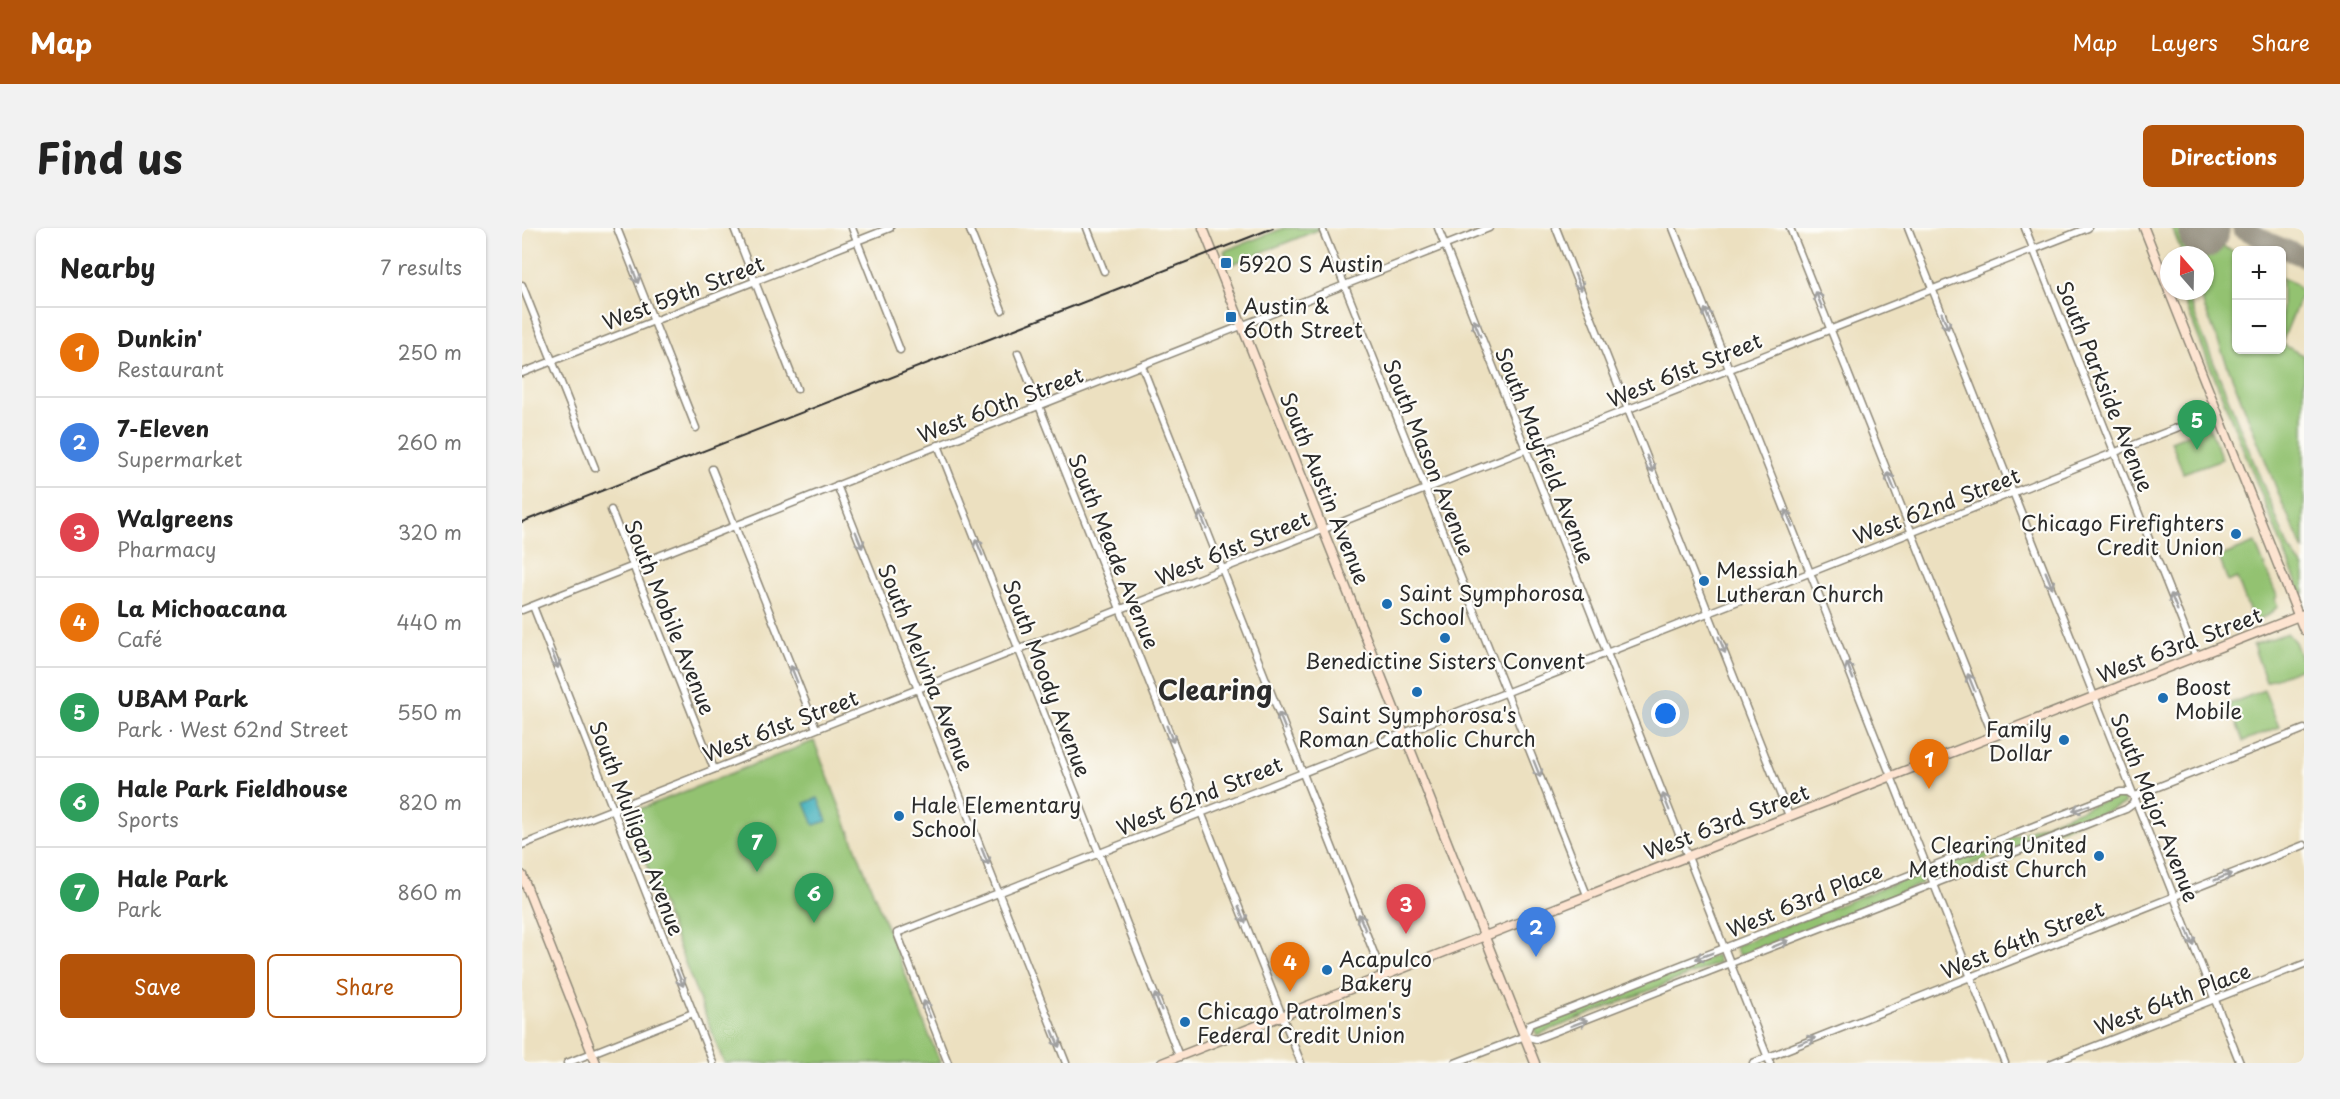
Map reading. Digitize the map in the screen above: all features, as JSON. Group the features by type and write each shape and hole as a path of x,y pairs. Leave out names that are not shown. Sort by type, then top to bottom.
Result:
{"main road":[{"name":"South Austin Avenue","path":"1203,228 1535,1063"},
{"path":"2144,228 2160,268"},
{"path":"2173,300 2301,615 2304,630"},
{"name":"West 63rd Street","path":"1162,1063 2301,615"},
{"path":"522,875 596,1063"}],"street":[{"path":"617,228 696,428"},
{"path":"734,228 797,388"},
{"path":"852,228 900,350"},
{"name":"West 59th Street","path":"522,373 890,228"},
{"path":"969,228 1002,310"},
{"path":"1087,228 1104,270"},
{"name":"South Mayfield Avenue","path":"1438,228 1769,1060"},
{"name":"West 60th Street","path":"522,610 1489,228"},
{"path":"1556,228 1789,816"},
{"path":"1673,228 2006,1063"},
{"path":"1791,228 1993,736"},
{"name":"South Major Avenue","path":"1908,228 2240,1063"},
{"name":"South Parkside Avenue","path":"2025,228 2196,657"},
{"name":"West 61st Street","path":"522,845 2088,228"},
{"name":"South Mason Avenue","path":"1323,231 1587,895"},
{"path":"522,285 595,468"},
{"name":"South Meade Avenue","path":"1018,353 1301,1063"},
{"path":"1142,366 1383,976"},
{"name":"West 62nd Street","path":"948,1063 897,933 2217,412"},
{"name":"South Moody Avenue","path":"938,445 1179,1056"},
{"path":"712,469 816,728"},
{"name":"South Melvina Avenue","path":"837,485 1066,1063"},
{"name":"South Mobile Avenue","path":"611,510 714,768"},
{"name":"South Mulligan Avenue","path":"533,606 713,1063"},
{"name":"West 63rd Place","path":"2135,796 2304,729"},
{"name":"West 63rd Place","path":"1524,1036 1530,1024 2120,792 2128,792 2135,796"},
{"name":"West 63rd Place","path":"1455,1063 1524,1036 1536,1039 2126,809 2133,804 2135,796"},
{"name":"West 64th Street","path":"1752,1063 1769,1060 2304,845"},
{"name":"West 64th Place","path":"2052,1063 2304,964"},
{"path":"567,1063 693,1013"}],"green space":[{"path":"1284,228 1323,228 1230,265 1224,251"},
{"path":"2172,228 2186,228 2232,251 2232,354 2286,354 2286,346 2304,356 2304,551 2283,505 2202,300 2214,300 2214,246 2179,246"},
{"path":"2286,280 2296,284 2302,293 2286,332"},
{"path":"2184,300 2189,300 2289,549 2304,568 2304,594 2300,591"},
{"path":"2209,426 2222,459 2183,473 2171,441"},
{"path":"2255,543 2277,596 2275,600 2278,606 2269,615 2253,621 2237,578 2228,582 2219,557"},
{"path":"2287,633 2295,642 2304,667 2266,682 2253,645"},
{"path":"2264,690 2279,727 2243,741 2229,704"},
{"path":"814,741 940,1063 724,1063 627,814"},
{"path":"2121,794 2125,804 1942,876 1939,866"},
{"path":"1918,874 1922,884 1739,956 1735,946"},
{"path":"1716,955 1719,963 1537,1035 1533,1027"}],"water":[{"path":"818,798 827,821 814,825 805,803"}],"taxiway":[{"path":"2242,228 2304,257"}],"runway":[{"path":"2203,235 2206,228"}],"railway":[{"path":"522,522 1273,228"}],"place":[{"name":"5920 S Austin","path":"1226,263"},
{"name":"Austin & 60th Street","path":"1231,317"},
{"name":"UBAM Park","path":"2197,450"},
{"name":"Chicago Firefighters Credit Union","path":"2236,534"},
{"name":"Messiah Lutheran Church","path":"1704,581"},
{"name":"Saint Symphorosa School","path":"1387,604"},
{"name":"Benedictine Sisters Convent","path":"1445,638"},
{"name":"Saint Symphorosa's Roman Catholic Church","path":"1417,692"},
{"name":"Boost Mobile","path":"2163,698"},
{"name":"Family Dollar","path":"2064,740"},
{"name":"Dunkin'","path":"1929,789"},
{"name":"Hale Elementary School","path":"899,816"},
{"name":"Clearing United Methodist Church","path":"2099,856"},
{"name":"Hale Park","path":"757,872"},
{"name":"Hale Park Fieldhouse","path":"814,923"},
{"name":"Walgreens","path":"1406,934"},
{"name":"7-Eleven","path":"1536,957"},
{"name":"Acapulco Bakery","path":"1327,970"},
{"name":"La Michoacana","path":"1290,992"},
{"name":"Chicago Patrolmen's Federal Credit Union","path":"1185,1022"}],"district":[{"name":"Clearing","path":"1215,688"}]}
